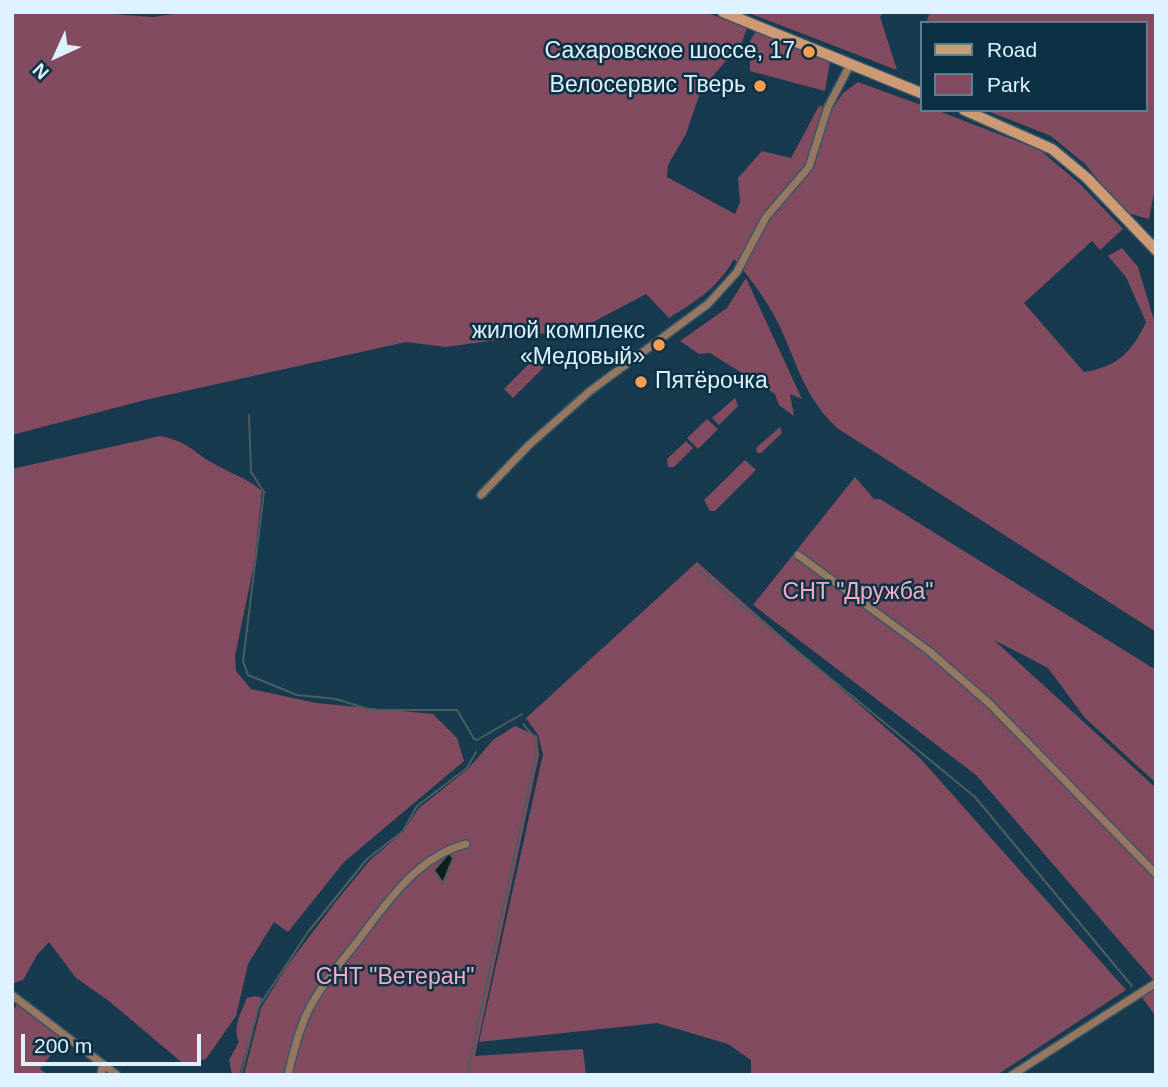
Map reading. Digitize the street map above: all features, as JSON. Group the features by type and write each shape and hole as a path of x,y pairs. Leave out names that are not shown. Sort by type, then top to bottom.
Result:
{"main road":[{"path":"723,12 920,93"},
{"path":"969,112 1052,149 1087,178 1156,250"}],"street":[{"path":"481,495 568,410 708,304 728,284 766,217 809,167 828,107 851,63"},
{"path":"798,555 929,651 990,704 1156,874"},
{"path":"289,1075 294,1046 303,1023 331,974 380,911 416,872 449,848 466,844"},
{"path":"1012,1075 1156,983"},
{"path":"12,995 117,1075"},
{"path":"101,1075 103,1064"}],"green space":[{"path":"12,12 85,12 153,17 187,12 705,12 747,28 742,42 701,90 686,134 668,165 667,177 735,214 740,202 738,178 762,151 791,158 819,106 833,108 843,93 858,82 920,105 920,112 941,112 1040,150 1080,184 1123,229 1100,250 1092,241 1024,303 1084,372 1096,370 1114,362 1129,350 1146,322 1126,277 1108,256 1122,248 1138,267 1156,327 1156,632 837,428 811,396 774,316 734,259 714,286 669,318 646,294 582,328 446,347 406,342 145,400 12,435"},
{"path":"746,12 884,12 880,17 897,70"},
{"path":"930,12 1156,12 1156,182 1149,219 1124,212 1085,164 1051,136 990,112 1147,112 1147,21 927,21"},
{"path":"756,31 830,61 825,91 750,71 750,41"},
{"path":"746,278 802,399 790,394 794,416 779,405 775,394 710,353 699,354 680,341 727,308"},
{"path":"535,358 544,367 513,398 504,389"},
{"path":"735,398 738,406 719,425 712,418"},
{"path":"707,419 718,429 698,449 687,438"},
{"path":"780,427 782,433 761,453 757,453 756,448"},
{"path":"160,436 186,445 262,491 254,565 235,656 236,671 251,689 316,703 433,714 457,738 464,761 344,862 288,932 274,922 248,964 236,1016 206,1059 186,1066 109,1001 76,978 49,942 37,955 23,980 12,984 12,469"},
{"path":"686,441 693,448 674,467 668,467 667,459"},
{"path":"745,460 756,470 715,511 710,511 704,500"},
{"name":"СНТ \"Дружба\"","path":"855,477 874,499 880,499 1156,670 1156,783 1085,718 1048,668 994,640 1156,788 1154,981 976,775 753,605"},
{"path":"697,562 920,758 1126,990 997,1075 751,1075 751,1060 728,1044 657,1023 479,1042 543,754 538,735 526,718"},
{"name":"СНТ \"Ветеран\"","path":"515,726 537,736 539,755 475,1056 583,1049 586,1075 244,1075 261,1008 287,966 334,904 370,860 403,832 419,808 468,769 493,740"},
{"path":"1156,986 1156,1017 1141,996"},
{"path":"247,998 262,998 239,1075 232,1075 229,1060 239,1042 236,1031 238,1020"},
{"path":"17,1004 65,1037 40,1069 49,1075 12,1075 12,1013"}],"shaded area":[{"path":"449,853 453,858 443,883 434,870"}],"waterway":[{"path":"249,415 251,472 264,492 243,661 248,675 297,695 336,699 371,710 457,710 477,740 522,714"},
{"path":"696,568 975,797 1132,986"},
{"path":"467,1075 536,755 535,738 523,724"},
{"path":"241,1075 259,1006 308,932 367,859 403,831 417,806 467,768 476,752"}],"place":[{"name":"Сахаровское шоссе, 17","path":"809,52"},
{"name":"Велосервис Тверь","path":"760,86"},
{"name":"жилой комплекс «Медовый»","path":"659,345"},
{"name":"Пятёрочка","path":"641,382"}]}
